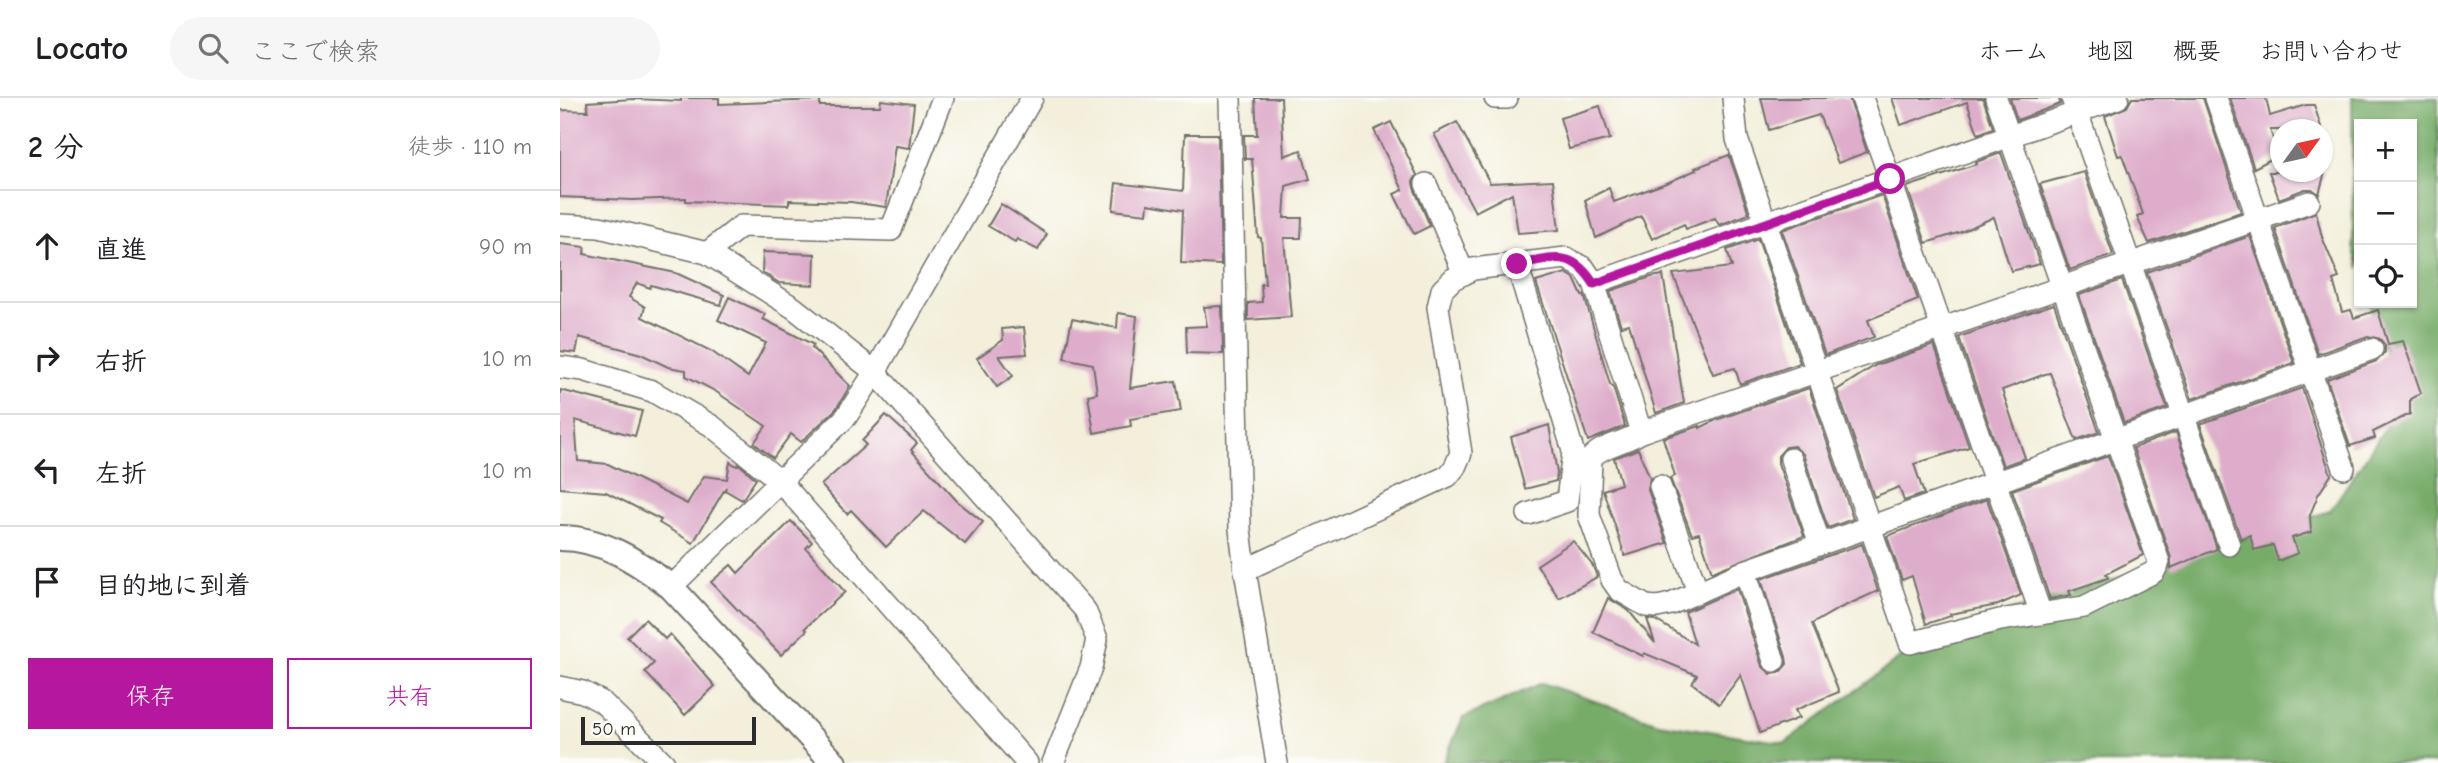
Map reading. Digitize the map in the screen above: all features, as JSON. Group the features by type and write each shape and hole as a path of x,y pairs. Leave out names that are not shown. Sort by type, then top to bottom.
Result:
{"street":[{"path":"706,253 741,226 891,230 943,98"},
{"path":"671,587 845,417 875,372 1032,98"},
{"path":"1230,98 1240,529 1277,763"},
{"path":"1495,98 1507,98"},
{"path":"1733,98 1737,139 1910,643 2000,620 2084,607 2154,572 2159,562 1996,98"},
{"path":"1861,98 2041,614"},
{"path":"1594,284 2010,136 2075,105 2118,98"},
{"path":"2216,98 2344,467"},
{"path":"2075,105 2228,545"},
{"path":"1426,184 1464,274"},
{"path":"2308,202 1641,432 1630,440 1597,452 1591,458 1588,515 1612,580 1619,590 1646,606 1671,604 1745,571 2372,349"},
{"path":"560,225 599,228 706,253 794,307 875,372 1085,610 1097,639 1091,668 1053,763"},
{"path":"1245,570 1448,476 1455,467 1461,453 1438,307 1441,290 1453,279 1473,269 1566,258 1584,268 1594,284 1641,432"},
{"path":"1517,264 1573,451 1567,501 1528,514"},
{"path":"560,367 583,370 652,391 712,426 781,482 1027,763"},
{"path":"1791,459 1820,544"},
{"path":"1660,486 1698,592"},
{"path":"560,538 600,543 643,565 671,587 834,763"},
{"path":"1745,571 1774,661"},
{"path":"560,687 583,692 602,702 664,763"}],"green space":[{"path":"2352,98 2438,98 2438,763 1443,763 1463,718 1542,683 1659,723 1785,743 1927,638 2330,511 2401,404 2372,308 2417,308 2417,119 2354,119 2354,250"}],"building":[{"path":"681,98 719,98 719,104 820,100 820,106 880,106 881,100 914,104 909,148 895,146 886,207 851,202 789,200 789,205 686,201 686,198 632,200 560,197 560,110 588,111 587,102 633,99 681,101"},
{"path":"1255,98 1281,98 1284,156 1301,150 1310,179 1286,186 1284,218 1302,218 1301,238 1284,238 1291,317 1248,320 1248,303 1262,302 1261,284 1265,284 1261,238 1258,237 1252,159 1245,159 1244,135 1257,135"},
{"path":"1761,98 1849,98 1867,152 1838,163 1819,115 1769,130"},
{"path":"1892,98 1983,98 1993,128 1978,134 1967,102 1901,125"},
{"path":"2010,98 2059,98 2060,104 2017,120"},
{"path":"2132,98 2203,98 2241,212 2149,243 2137,217 2143,214 2122,155 2118,156 2105,116 2127,107"},
{"path":"2230,98 2266,98 2270,116 2314,105 2318,119 2270,119 2270,160 2254,168"},
{"path":"1600,106 1610,139 1569,149 1560,118"},
{"path":"1391,122 1417,175 1413,182 1414,188 1430,226 1414,234 1394,194 1403,190 1374,130"},
{"path":"1457,122 1490,183 1553,180 1559,230 1518,233 1512,193 1475,212 1434,134"},
{"path":"1185,134 1218,134 1221,265 1181,263 1183,210 1148,204 1147,214 1113,210 1116,183 1183,191"},
{"path":"2001,153 2040,264 2011,271 1994,217 1961,232 1926,243 1907,187 1977,164 1976,162"},
{"path":"1729,155 1749,214 1719,225 1715,218 1686,229 1684,224 1652,239 1641,216 1596,238 1585,200 1609,188 1614,202 1669,182"},
{"path":"2084,172 2113,255 2070,270 2040,184"},
{"path":"2273,182 2322,182 2319,194 2312,189 2305,189 2279,199"},
{"path":"1882,195 1918,300 1868,320 1874,337 1825,355 1782,230"},
{"path":"1001,204 1047,234 1038,250 1017,239 1015,242 988,226"},
{"path":"2316,212 2322,237 2339,278 2333,280 2342,312 2351,310 2354,318 2378,310 2388,344 2403,341 2421,393 2410,399 2410,414 2373,432 2375,438 2350,446 2327,379 2377,361 2385,352 2385,345 2380,339 2368,336 2318,354 2275,228"},
{"path":"2250,236 2294,363 2192,399 2147,272"},
{"path":"1758,239 1800,363 1740,384 1735,368 1713,374 1673,274 1732,267 1727,250"},
{"path":"560,244 585,247 584,254 676,273 724,295 721,305 637,283 629,297 645,307 642,317 711,351 748,377 766,343 718,320 729,297 765,314 763,319 814,345 812,348 850,386 836,409 801,442 791,434 773,458 754,443 766,426 715,391 686,376 686,370 668,367 641,354 579,337 576,353 560,351"},
{"path":"763,252 815,254 814,285 779,283 762,272"},
{"path":"1566,273 1574,278 1582,296 1584,295 1625,426 1588,441 1536,282"},
{"path":"1663,275 1684,403 1656,413 1629,324 1621,326 1610,291"},
{"path":"2122,280 2167,408 2124,423 2079,295"},
{"path":"2054,304 2099,432 2076,440 2050,373 2045,374 2002,390 2025,458 2003,466 1959,337"},
{"path":"1222,306 1223,354 1187,353 1186,327 1207,326 1204,307"},
{"path":"1118,313 1137,316 1130,388 1176,381 1181,411 1130,419 1131,426 1094,433 1088,395 1097,393 1093,364 1064,358 1072,319 1117,328"},
{"path":"1024,327 1027,354 999,356 1013,376 997,387 977,358 1003,340 1002,329"},
{"path":"1934,345 1969,447 1914,464 1924,494 1904,501 1899,487 1874,497 1837,390 1876,365"},
{"path":"1809,388 1853,519 1828,528 1803,454 1794,446 1786,447 1778,456 1778,463 1804,536 1712,572 1699,533 1692,535 1670,478 1675,476 1663,438 1700,428"},
{"path":"2302,388 2331,475 2318,495 2310,515 2311,532 2292,538 2298,553 2278,561 2273,545 2254,550 2250,535 2241,539 2200,424"},
{"path":"560,390 642,411 635,436 575,420 578,461 608,464 687,504 704,476 727,479 730,462 737,466 739,464 756,479 742,500 725,490 726,487 693,543 659,523 661,520 606,492 560,488"},
{"path":"886,415 917,443 911,450 957,501 983,522 965,544 924,511 886,547 851,510 847,514 821,485 866,445 862,441"},
{"path":"1549,425 1556,481 1525,489 1511,437"},
{"path":"2176,432 2217,549 2171,568 2171,558 2133,448"},
{"path":"1638,449 1650,478 1648,490 1667,543 1625,556 1603,490 1621,484 1614,458"},
{"path":"2108,456 2143,555 2106,574 2108,578 2069,591 2071,595 2050,599 2012,490"},
{"path":"1987,499 2021,595 1998,605 1950,614 1951,616 1926,624 1912,576 1902,580 1887,536"},
{"path":"791,521 812,542 806,548 845,592 805,628 807,630 781,655 711,582 731,565 738,573"},
{"path":"1573,541 1593,566 1597,577 1559,598 1537,565"},
{"path":"1862,544 1878,591 1812,624 1839,692 1795,710 1799,718 1760,733 1741,675 1719,704 1692,683 1697,675 1644,653 1643,656 1593,632 1608,598 1629,611 1655,643 1647,619 1655,620 1695,644 1685,612 1737,589 1762,666 1771,674 1779,673 1787,664 1786,657 1761,579"},
{"path":"645,619 665,639 670,634 715,686 685,715 645,672 654,663 627,637"}],"route":[{"path":"1517,264 1566,258 1584,268 1594,284 1890,179"}]}
